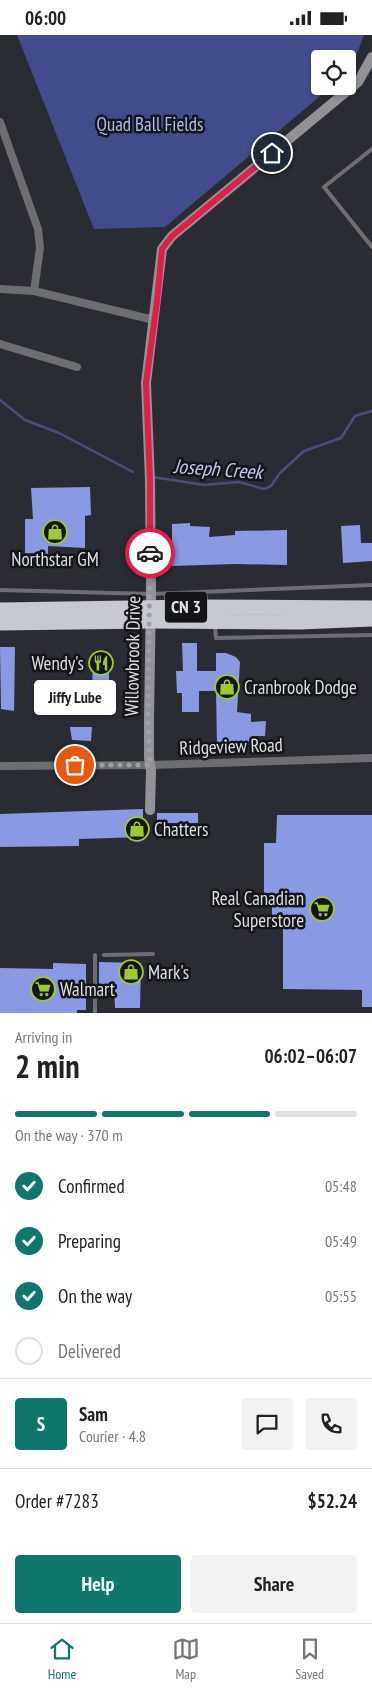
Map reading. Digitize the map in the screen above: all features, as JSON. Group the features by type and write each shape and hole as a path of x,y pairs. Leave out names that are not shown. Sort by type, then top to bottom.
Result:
{"highway":[{"name":"CN 3","path":"0,610 372,607"},
{"name":"CN 3","path":"0,623 150,608 214,621 367,619"}],"street":[{"name":"Willowbrook Drive","path":"150,811 148,717 150,481 146,383 162,249 172,236 358,82 371,63"},
{"path":"0,122 38,229 40,248 34,291"},
{"path":"0,289 34,291 154,320"},
{"path":"0,344 77,367"},
{"name":"Ridgeview Road","path":"0,766 150,765 372,758"}],"lane":[{"path":"372,149 324,187 372,247"},
{"path":"0,590 150,608 372,585"},
{"path":"362,635 367,619"},
{"path":"214,621 216,638 372,635"},
{"path":"104,955 153,954"},
{"path":"95,955 95,1013"}],"green space":[{"name":"Quad Ball Fields","path":"17,35 364,35 356,56 356,50 311,50 311,95 321,95 165,227 94,229"}],"building":[{"name":"Northstar GM","path":"90,487 91,515 85,516 85,548 48,546 48,554 25,553 25,519 33,519 31,488"},
{"path":"190,523 190,526 210,527 209,537 235,535 235,531 287,530 287,565 172,566 172,524"},
{"path":"360,525 361,543 372,543 372,561 343,563 341,526"},
{"name":"Cranbrook Dodge","path":"182,643 197,643 197,671 216,671 216,653 226,653 236,657 240,662 237,712 251,714 251,722 266,721 265,736 252,736 249,745 217,746 216,691 199,691 199,712 182,712 182,693 177,693 176,671 183,671"},
{"path":"0,647 15,647 14,711 1,709"},
{"path":"93,658 109,658 109,689 92,691"},
{"path":"70,727 92,727 91,741 72,740"},
{"path":"143,809 143,837 79,839 79,846 0,847 0,814"},
{"path":"157,813 198,813 198,823 157,823"},
{"name":"Real Canadian Superstore","path":"277,815 372,815 372,1007 362,1007 362,990 283,989 283,918 272,918 272,893 264,893 264,843 276,843"},
{"path":"99,962 141,963 140,1008 115,1008 114,990 99,989"},
{"name":"Walmart","path":"53,963 86,964 86,1010 77,1010 77,1013 0,1013 0,968 53,969"}],"waterway":[{"name":"Joseph Creek","path":"0,400 25,420 59,433 133,472"},
{"name":"Joseph Creek","path":"153,477 204,485 239,482 264,489 271,486 280,473 304,451 341,438 355,416 372,411"}],"way so far":[{"path":"75,765 150,765 148,717 150,553"}],"place":[{"name":"Northstar GM","path":"55,532"},
{"name":"Wendy's","path":"101,663"},
{"name":"Cranbrook Dodge","path":"227,687"},
{"name":"Jiffy Lube","path":"75,765"},
{"name":"Chatters","path":"137,829"},
{"name":"Real Canadian Superstore","path":"322,909"},
{"name":"Mark's","path":"131,972"},
{"name":"Walmart","path":"43,989"}],"route":[{"path":"150,553 150,481 146,383 162,249 172,236 272,153"}]}
